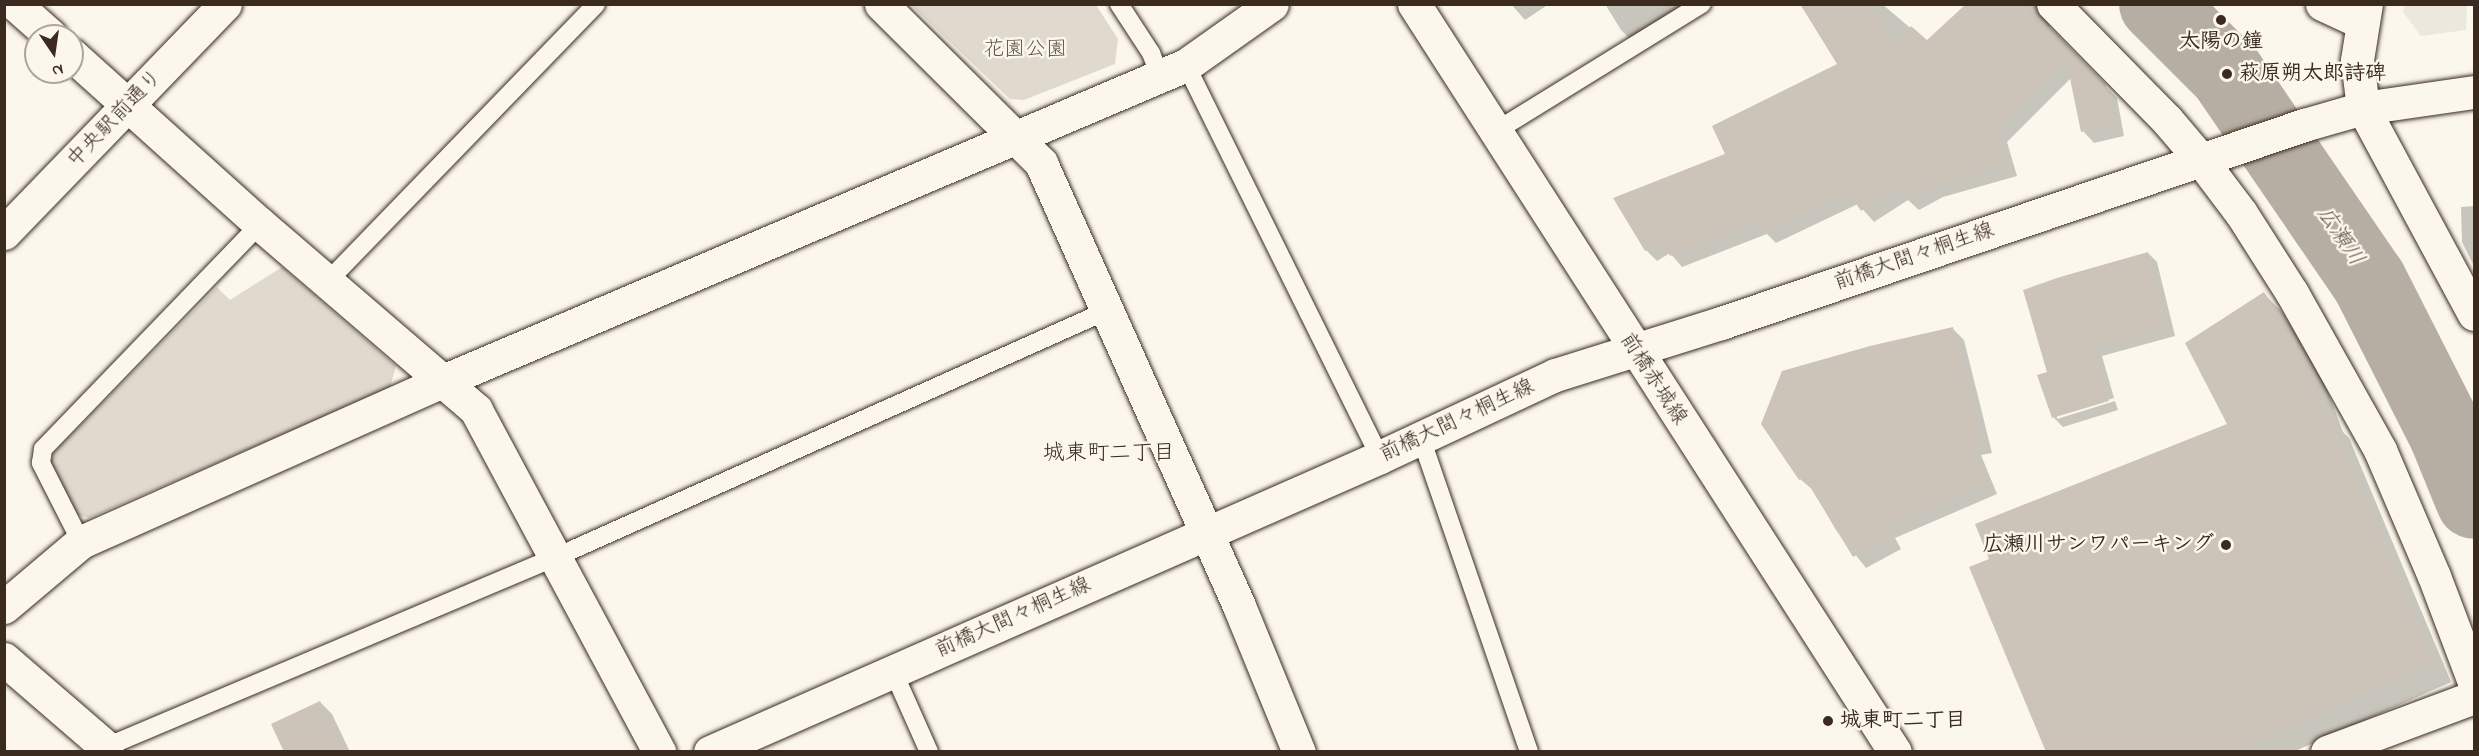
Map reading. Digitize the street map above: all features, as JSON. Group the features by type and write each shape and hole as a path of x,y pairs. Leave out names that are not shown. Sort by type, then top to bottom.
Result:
{"street":[{"path":"15,4 38,24"},
{"name":"中央駅前通り","path":"4,233 225,4"},
{"path":"881,4 1019,138 1041,163 1239,606 1299,752"},
{"path":"4,607 81,542 443,381 1019,138 1173,70 1272,4"},
{"name":"前橋赤城線","path":"1414,4 1895,752"},
{"path":"2053,4 2167,120 2214,155 2241,213 2292,293 2380,450 2434,576 2475,682"},
{"path":"2322,4 2363,13 2357,60 2363,108 2475,314"},
{"path":"84,66 261,224 476,410 659,752"},
{"path":"2363,108 2475,92"},
{"name":"前橋大間々桐生線","path":"710,752 1380,457 1555,375 1721,323 2214,155 2363,108"},
{"path":"4,659 106,749"},
{"path":"2327,752 2475,697"}],"lane":[{"path":"328,281 596,4"},
{"path":"1119,4 1151,53 1173,70 1380,457"},
{"path":"1496,131 1702,4"},
{"path":"81,542 41,463 43,449 261,224"},
{"path":"106,749 554,558 1107,311"},
{"path":"1421,438 1529,752"},
{"path":"893,671 929,752"}],"shaded area":[{"path":"2405,5 2467,5 2466,30 2421,36 2403,12"}],"green space":[{"name":"花園公園","path":"911,5 1096,5 1118,39 1115,64 1024,100 1010,99"},
{"path":"282,267 396,366 390,388 89,518 76,515 50,465 54,452 217,287 230,300"}],"building":[{"path":"1800,4 1871,4 1896,45 1911,26 1927,40 1966,4 2031,4 2040,17 2106,85 2114,125 2081,132 2066,59 1997,130 2007,164 1931,186 1906,199 1899,187 1861,211 1849,192 1764,232 1758,221 1670,256 1663,240 1645,251 1613,198 1725,154 1712,126 1837,64"},
{"path":"2148,252 2167,327 2093,347 2109,401 2052,418 2037,375 2047,372 2023,290"},
{"name":"広瀬川サンワパーキング","path":"2264,292 2302,350 2327,418 2331,417 2433,663 2232,752 2046,752 1969,567 1989,559 1975,524 2227,424 2185,343"},
{"path":"1953,327 1982,441 1971,444 1987,483 1885,526 1891,537 1853,557 1804,477 1799,480 1761,424 1782,371 1870,346"},
{"path":"320,701 345,752 284,752 271,724"}],"waterway":[{"name":"広瀬川","path":"2157,4 2227,74 2369,281 2447,435 2474,501"}],"place":[{"name":"太陽の鐘","path":"2221,20"},
{"name":"萩原朔太郎詩碑","path":"2227,74"},
{"name":"広瀬川サンワパーキング","path":"2226,545"},
{"name":"城東町二丁目","path":"1828,721"}],"district":[{"name":"城東町二丁目","path":"1109,455"}]}
